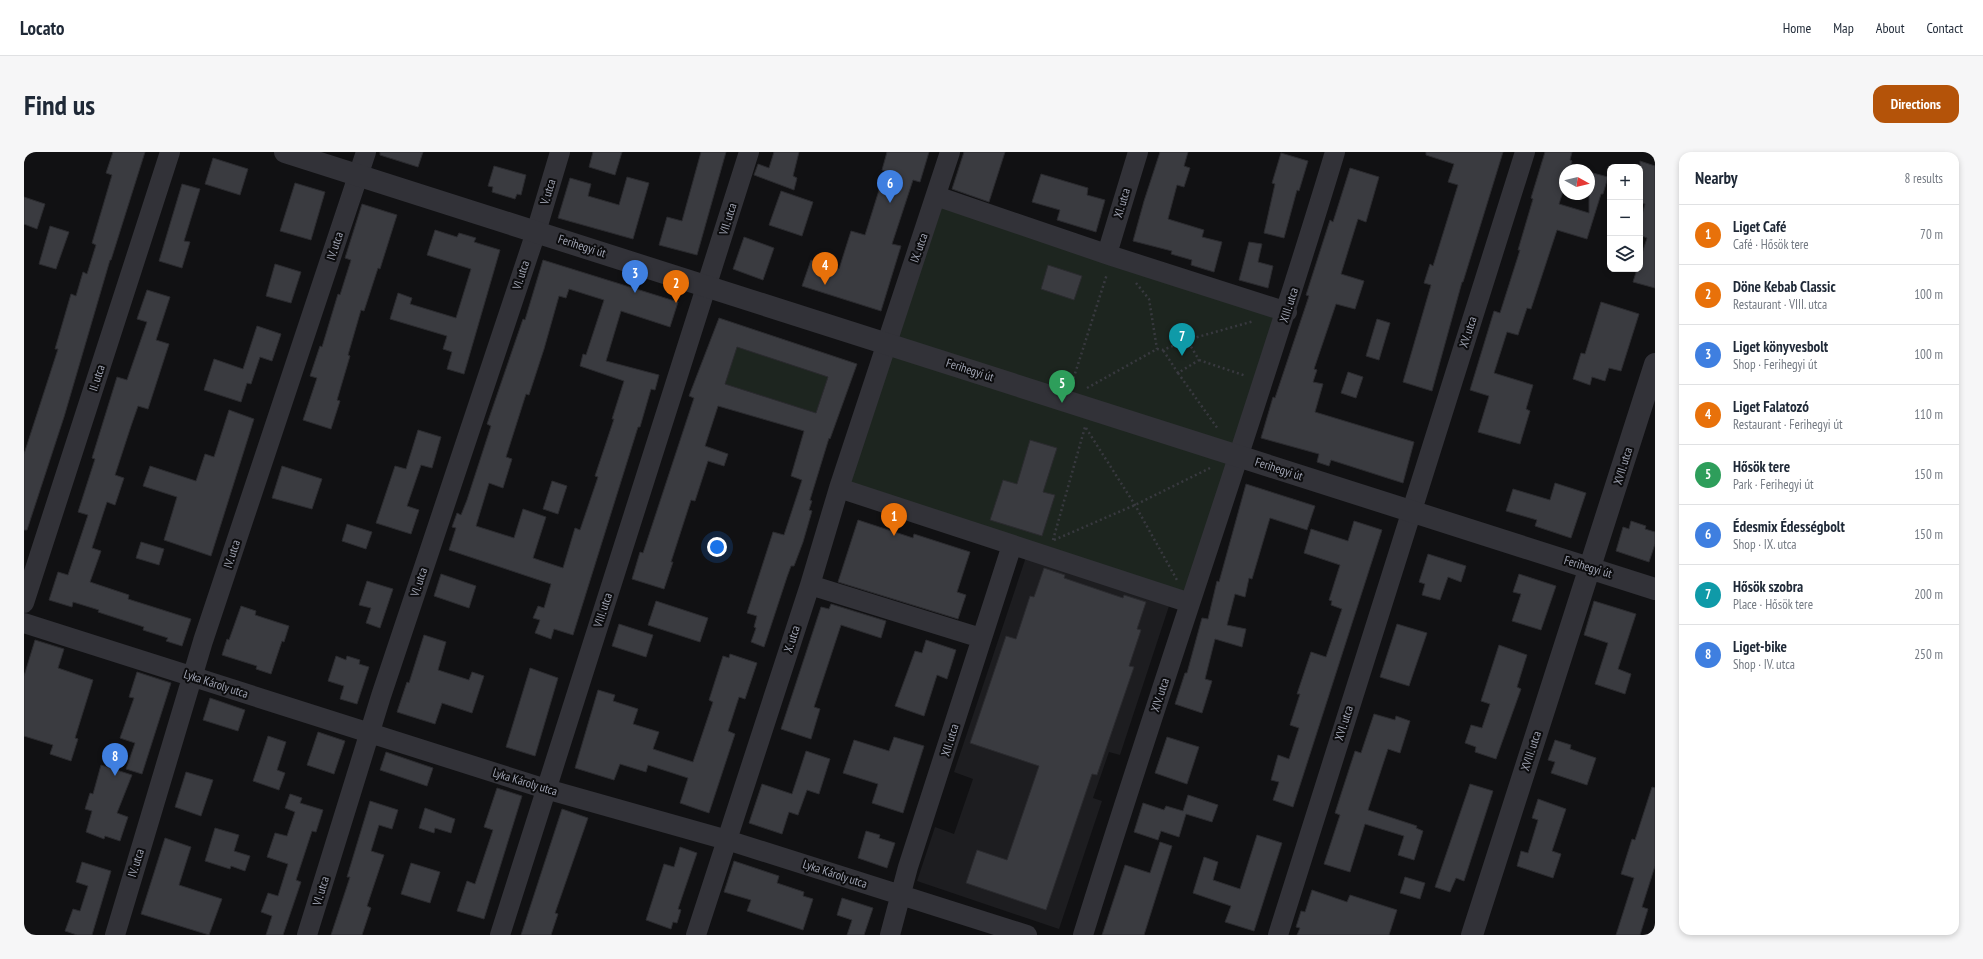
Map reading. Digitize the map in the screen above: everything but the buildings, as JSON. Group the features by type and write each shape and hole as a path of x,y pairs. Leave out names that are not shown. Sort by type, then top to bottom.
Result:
{"street":[{"name":"II. utca","path":"24,603 170,152"},
{"name":"Ferihegyi út","path":"286,152 1655,589"},
{"name":"IV. utca","path":"114,935 192,676 366,152"},
{"name":"V. utca","path":"536,232 560,152"},
{"name":"VII. utca","path":"707,287 750,152"},
{"name":"IX. utca","path":"886,343 950,152"},
{"name":"XI. utca","path":"1109,255 1138,152"},
{"name":"XIII. utca","path":"1238,456 1287,312 1335,152"},
{"name":"XV. utca","path":"1411,511 1525,152"},
{"path":"936,196 1109,255 1287,312"},
{"name":"VI. utca","path":"307,935 369,732 536,232"},
{"name":"VIII. utca","path":"500,935 707,287"},
{"name":"X. utca","path":"696,935 810,585 839,488 886,343"},
{"name":"XVII. utca","path":"1590,568 1655,364"},
{"name":"XIV. utca","path":"1083,935 1238,456"},
{"path":"839,488 1190,603"},
{"name":"XVI. utca","path":"1278,935 1411,511"},
{"name":"XII. utca","path":"890,935 901,895 981,638 1020,548"},
{"name":"XVIII. utca","path":"1472,935 1590,568"},
{"path":"810,585 981,638"},
{"name":"Lyka Károly utca","path":"24,623 546,789 727,840 1027,935"}],"path":[{"path":"1109,255 1149,299 1157,349"},
{"path":"1066,400 1109,255"},
{"path":"1066,400 1157,349 1163,350 1187,340 1258,320"},
{"path":"1187,340 1199,360 1263,382"},
{"path":"1163,350 1219,430"},
{"path":"1178,373 1199,360"},
{"path":"1053,540 1085,426 1135,505 1190,603"},
{"path":"1020,548 1053,540 1135,505 1211,468"}],"shaded area":[{"path":"936,196 1287,312 1190,603 839,488"},
{"path":"737,347 828,377 816,413 725,384"},
{"path":"1026,557 1169,606 1120,755 1109,752 1093,798 1102,801 1059,929 917,881 935,827 954,834 973,779 954,772"}],"place":[{"name":"Édesmix Édességbolt","path":"890,203"},
{"name":"Liget Falatozó","path":"825,285"},
{"name":"Liget könyvesbolt","path":"635,293"},
{"name":"Döne Kebab Classic","path":"676,303"},
{"name":"Hősök szobra","path":"1182,356"},
{"name":"Hősök tere","path":"1062,403"},
{"name":"Liget Café","path":"894,536"},
{"name":"Liget-bike","path":"115,776"}]}
